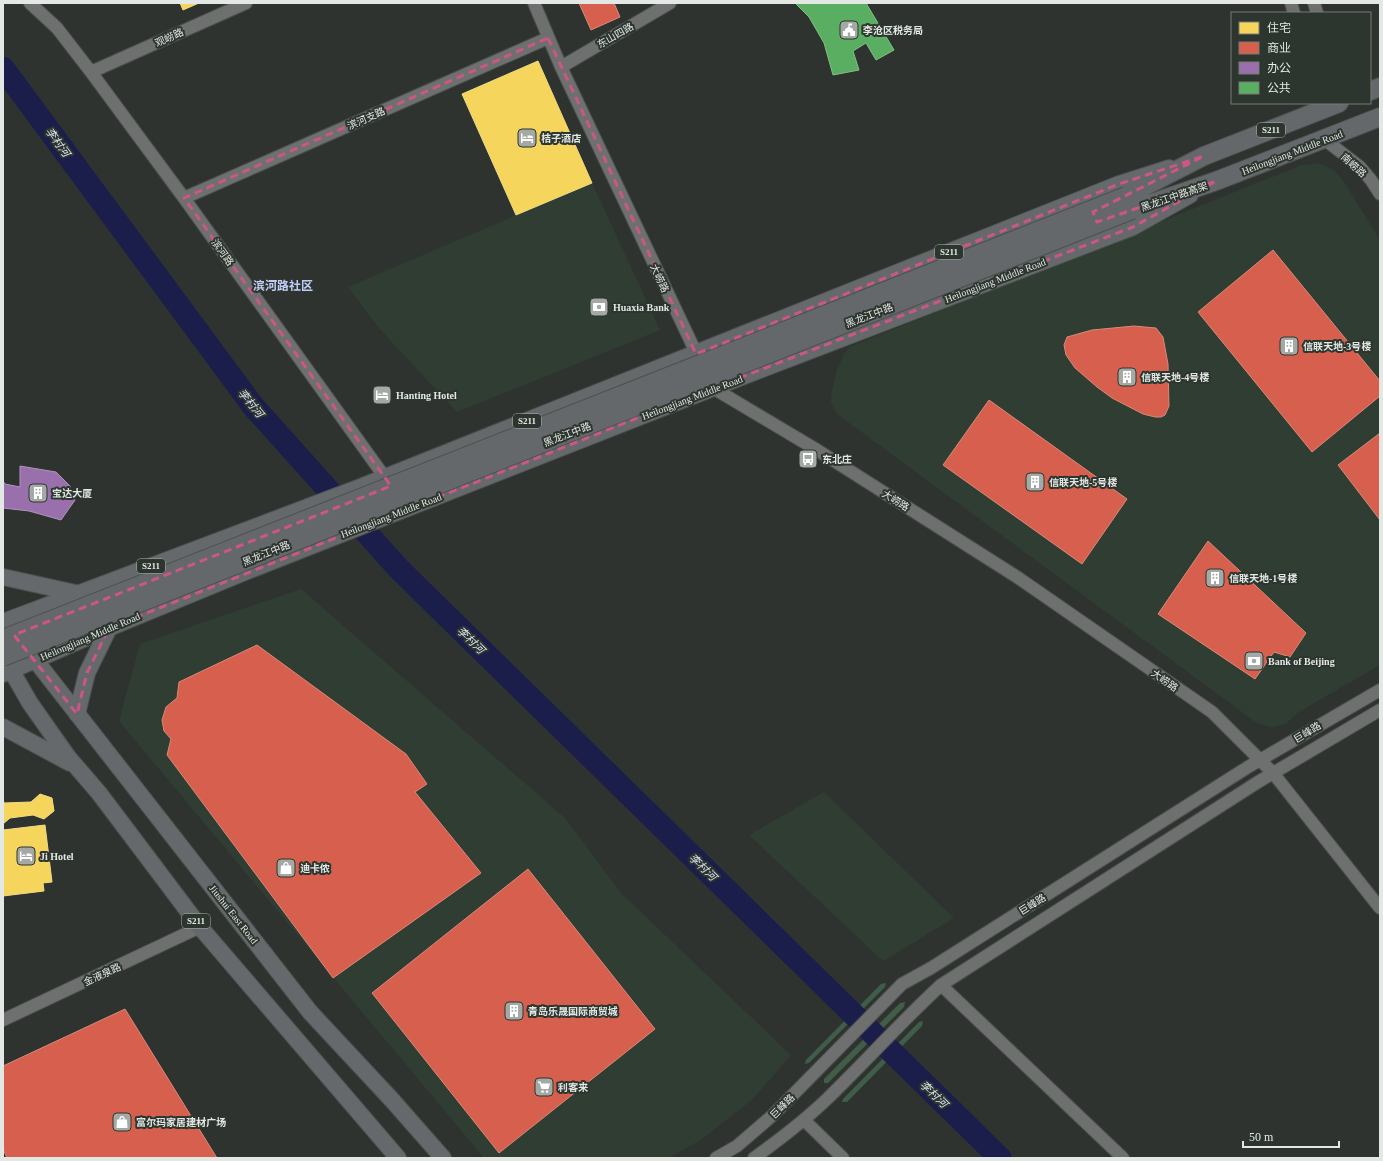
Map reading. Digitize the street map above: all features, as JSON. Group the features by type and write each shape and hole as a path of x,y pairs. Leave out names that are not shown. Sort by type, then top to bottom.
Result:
{"highway":[{"name":"S211","path":"1204,156 1330,105"},
{"name":"Heilongjiang Middle Road","path":"1216,181 1380,117"},
{"name":"黑龙江中路高架","path":"1129,203 1204,156"},
{"name":"黑龙江中路高架","path":"1129,203 1216,181"},
{"name":"黑龙江中路","path":"3,639 1129,203"},
{"name":"黑龙江中路","path":"5,666 1129,203"}],"main road":[{"name":"S211","path":"3,622 358,488 384,476 696,354 1119,184 1204,156"},
{"name":"Heilongjiang Middle Road","path":"5,666 36,660 245,572 714,388 1133,227 1216,181"},
{"path":"3,577 80,594"},
{"name":"Jiushui East Road","path":"3,622 36,660 310,1012 392,1100 443,1158"},
{"path":"77,714 87,673 109,628"},
{"name":"S211","path":"5,666 77,767 99,793 200,927 398,1158"},
{"path":"3,727 23,736 77,767"}],"street":[{"name":"滨河路","path":"30,3 57,28 91,72 184,198 384,476 406,509"},
{"name":"观崂路","path":"91,72 226,7 246,3"},
{"name":"大崂路","path":"534,3 561,67 696,354 714,388 817,450 1017,577 1212,712 1273,773 1380,908"},
{"name":"东山四路","path":"561,67 670,3"},
{"name":"滨河支路","path":"184,198 548,38"},
{"name":"南崂路","path":"1324,139 1360,167 1380,194"},
{"name":"巨峰路","path":"716,1158 737,1146 773,1115 902,984 931,968 1261,760 1380,690"},
{"name":"巨峰路","path":"754,1158 804,1120 922,1002 942,985 1273,773 1380,710"},
{"name":"金液泉路","path":"3,1020 200,927"},
{"path":"942,985 1122,1158"},
{"path":"804,1120 843,1158"}],"highlighted area":[{"path":"548,38 696,354 1119,184 1204,156 1093,212 1097,222 1216,181 1133,227 713,388 109,628 87,673 77,714 14,635 391,486 184,198"}],"shaded area":[{"path":"1318,163 1334,170 1342,179 1380,240 1380,665 1297,713 1286,724 1271,727 1257,723 837,414 831,402 832,390 837,370 844,354 850,347 1302,165"},
{"path":"592,183 660,330 457,412 379,328 348,287"},
{"path":"301,589 565,818 621,893 791,1055 752,1100 699,1141 668,1158 484,1158 119,721 140,644"},
{"path":"824,792 954,918 883,961 749,835"}],"green space":[{"path":"886,983 885,987 809,1063 805,1064 806,1060 881,984"},
{"path":"905,1002 904,1007 828,1083 824,1083 824,1079 900,1003"},
{"path":"923,1021 922,1026 847,1102 842,1102 843,1099 919,1022"}],"building: 住宅":[{"path":"180,3 199,3 183,10"},
{"name":"桔子酒店","path":"538,61 592,183 516,215 462,94"},
{"path":"40,794 52,798 54,811 44,819 33,815 10,818 3,824 3,798 4,803 31,802"},
{"name":"Ji Hotel","path":"45,825 52,882 43,883 44,891 3,896 3,830"}],"building: 商业":[{"path":"579,3 614,3 620,17 591,30"},
{"name":"信联天地-3号楼","path":"1273,250 1380,381 1380,396 1312,452 1198,312"},
{"name":"信联天地-4号楼","path":"1134,326 1156,328 1163,337 1168,364 1169,406 1165,415 1161,417 1143,414 1112,398 1075,368 1066,355 1064,345 1067,337 1092,330"},
{"name":"信联天地-5号楼","path":"989,400 1127,499 1082,564 943,465"},
{"path":"1380,433 1380,520 1338,465"},
{"name":"信联天地-1号楼","path":"1208,541 1306,633 1290,657 1274,652 1255,679 1158,614"},
{"path":"257,645 406,754 427,784 415,792 481,873 333,978 167,755 171,739 164,731 162,720 166,707 177,698 179,682"},
{"name":"青岛乐晟国际商贸城","path":"528,869 655,1029 499,1153 372,993"},
{"path":"125,1009 217,1158 7,1158 3,1149 3,1066"}],"building: 办公":[{"name":"宝达大厦","path":"20,466 56,472 70,486 75,500 61,520 29,511 3,508 3,481 5,484 20,487"}],"building: 公共":[{"name":"李沧区税务局","path":"795,3 866,3 894,50 876,60 866,43 853,51 859,70 833,75 824,43 809,17"}],"waterway":[{"name":"李村河","path":"3,68 253,406 399,569 1000,1158"}],"place":[{"name":"李沧区税务局","path":"849,30"},
{"name":"桔子酒店","path":"527,138"},
{"name":"Huaxia Bank","path":"599,307"},
{"name":"信联天地-3号楼","path":"1289,346"},
{"name":"信联天地-4号楼","path":"1127,377"},
{"name":"Hanting Hotel","path":"382,395"},
{"name":"东北庄","path":"808,459"},
{"name":"信联天地-5号楼","path":"1035,482"},
{"name":"宝达大厦","path":"38,493"},
{"name":"信联天地-1号楼","path":"1215,578"},
{"name":"Bank of Beijing","path":"1254,661"},
{"name":"Ji Hotel","path":"26,856"},
{"name":"迪卡侬","path":"286,868"},
{"name":"青岛乐晟国际商贸城","path":"514,1011"},
{"name":"利客来","path":"544,1087"},
{"name":"富尔玛家居建材广场","path":"122,1122"}],"district":[{"name":"滨河路社区","path":"283,286"}]}
